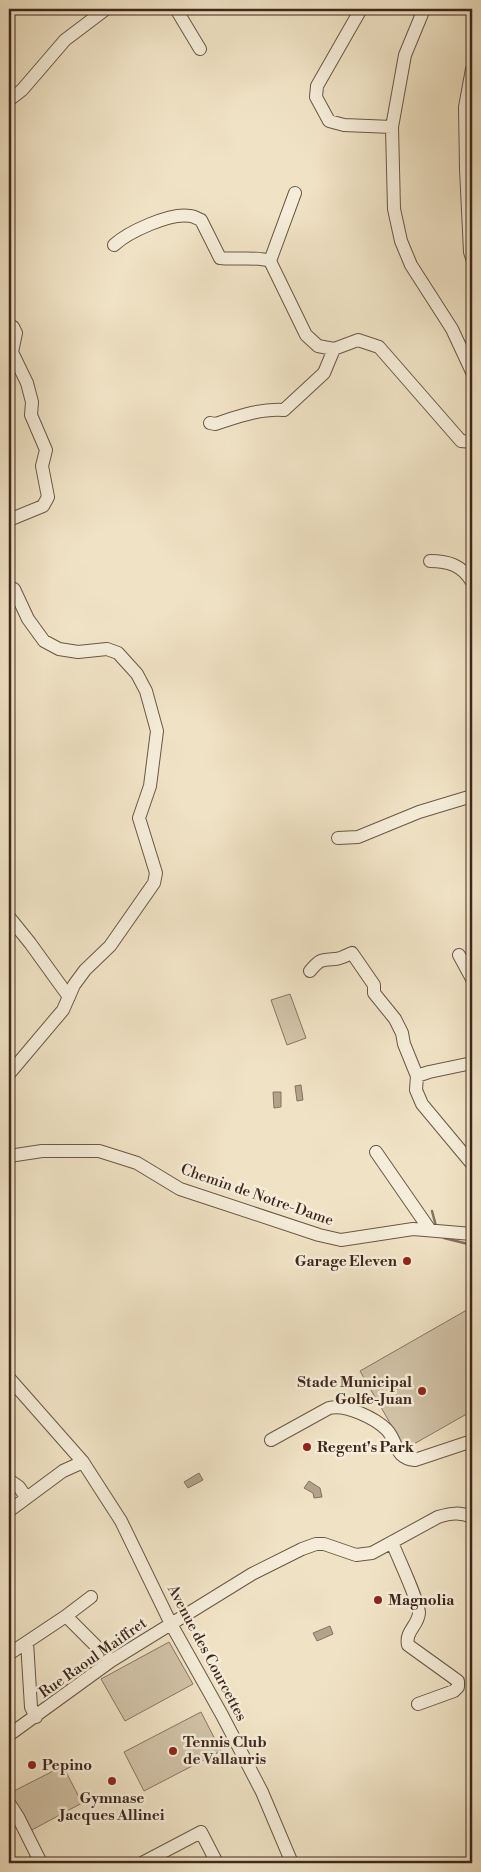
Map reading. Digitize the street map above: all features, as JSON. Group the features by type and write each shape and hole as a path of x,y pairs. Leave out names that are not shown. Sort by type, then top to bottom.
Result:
{"street":[{"path":"9,100 22,90 65,40 106,9"},
{"path":"176,9 200,49"},
{"path":"361,9 317,86 316,97 328,122 344,125 392,127"},
{"path":"424,9 405,55 392,127 394,209 401,241 411,265 452,329 472,372"},
{"path":"472,69 466,107 466,169 471,226 470,252 472,258"},
{"path":"270,261 295,193"},
{"path":"114,245 123,236 164,219 189,215 201,220 220,258 235,260 259,257 270,261 306,335 318,346 334,348 358,340 379,347 461,441 472,442"},
{"path":"9,520 43,506 48,497 42,466 46,450 31,415 32,402 27,383 12,352 16,333 13,327"},
{"path":"210,423 215,424 255,412 284,410 324,373 334,348"},
{"path":"430,561 445,561 454,564 467,573 472,582"},
{"path":"9,587 14,589 28,619 44,641 59,649 78,652 107,649 118,653 138,674 146,691 157,731 150,786 139,818 156,873 154,883 110,946 85,970 74,985 63,1010 9,1074"},
{"path":"338,838 358,837 420,812 472,796"},
{"path":"9,917 68,997"},
{"path":"310,971 318,961 329,958 336,959 352,953 374,985 374,993 395,1019 417,1076 416,1090 422,1104 472,1164"},
{"path":"459,955 472,979"},
{"path":"417,1076 472,1063"},
{"name":"Chemin de Notre-Dame","path":"9,1156 42,1151 99,1152 115,1156 137,1163 180,1189 319,1235 341,1240 413,1229 472,1234"},
{"path":"376,1152 430,1230"},
{"name":"Avenue des Courcettes","path":"9,1378 83,1462 121,1521 171,1624 262,1792 292,1863"},
{"path":"271,1440 330,1408 338,1406 348,1408 379,1423 388,1431 400,1454 406,1459 415,1460 472,1441"},
{"path":"9,1511 63,1471 83,1462"},
{"path":"9,1480 19,1487 26,1497"},
{"name":"Rue Raoul Maiffret","path":"9,1735 111,1661 252,1574 309,1546 324,1544 356,1555 372,1554 438,1517 450,1513 464,1514 472,1517"},
{"path":"392,1542 418,1607 417,1620 408,1632 406,1639 408,1645 458,1681 458,1687 454,1691 418,1704"},
{"path":"9,1654 66,1616 91,1596"},
{"path":"66,1616 111,1661"},
{"path":"27,1642 31,1707 36,1717"},
{"path":"10,1807 18,1818 41,1863"},
{"path":"142,1863 201,1832 217,1863"}],"shaded area":[{"path":"290,994 306,1038 287,1045 271,1000"},
{"path":"301,1085 303,1100 297,1101 295,1086"},
{"path":"273,1092 281,1092 281,1107 274,1108"},
{"name":"Stade Municipal Golfe-Juan","path":"472,1307 472,1411 405,1449 360,1371"},
{"path":"199,1473 203,1480 188,1488 184,1482"},
{"path":"309,1481 320,1488 322,1497 314,1498 313,1493 304,1488"},
{"path":"330,1626 333,1634 317,1641 313,1633"},
{"path":"169,1642 193,1684 125,1721 101,1679"},
{"name":"Tennis Club de Vallauris","path":"201,1712 221,1751 144,1791 124,1752"},
{"path":"63,1766 82,1803 30,1831 10,1793"}],"waterway":[{"path":"432,1211 436,1226"},
{"path":"444,1238 472,1245"}],"place":[{"name":"Garage Eleven","path":"407,1261"},
{"name":"Stade Municipal Golfe-Juan","path":"422,1391"},
{"name":"Regent's Park","path":"307,1447"},
{"name":"Magnolia","path":"378,1600"},
{"name":"Tennis Club de Vallauris","path":"173,1751"},
{"name":"Pepino","path":"32,1765"},
{"name":"Gymnase Jacques Allinei","path":"112,1781"}]}
